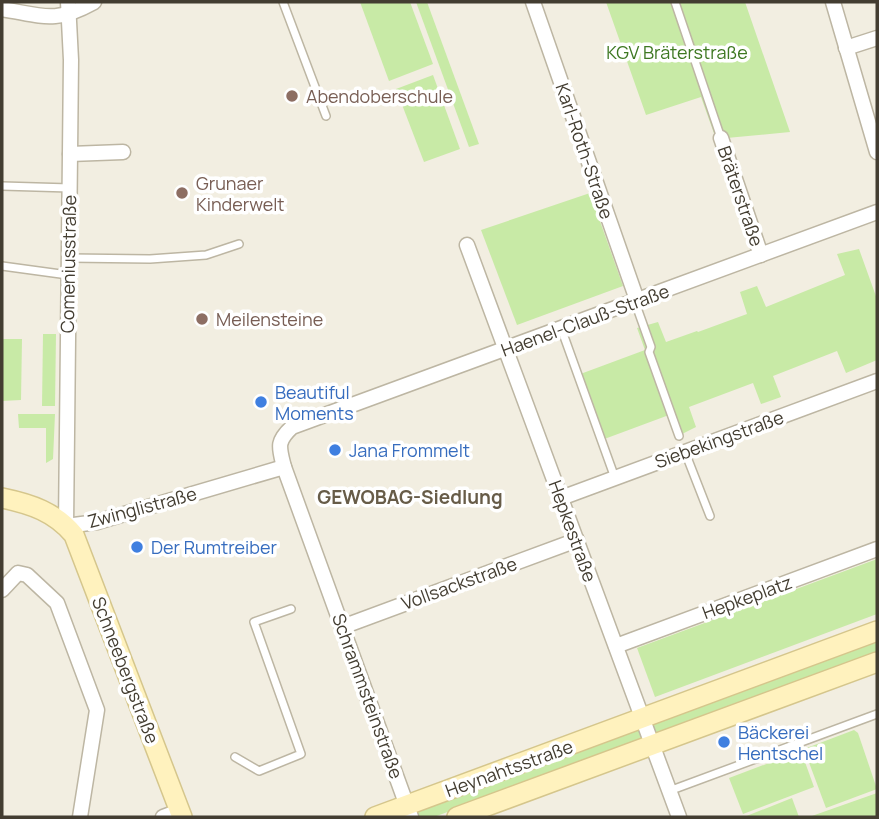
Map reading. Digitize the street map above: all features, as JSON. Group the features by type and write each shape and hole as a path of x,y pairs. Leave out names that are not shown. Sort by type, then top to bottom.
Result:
{"street":[{"path":"3,12 54,18 68,8 94,2"},
{"name":"Karl-Roth-Straße","path":"533,2 636,301"},
{"path":"833,2 877,152"},
{"name":"Comeniusstraße","path":"66,526 71,379 68,258 71,51 68,8"},
{"path":"846,48 877,38"},
{"name":"Bräterstraße","path":"721,138 761,255"},
{"path":"70,154 123,152"},
{"name":"Haenel-Clauß-Straße","path":"284,467 281,437 292,427 877,212"},
{"name":"Hepkestraße","path":"467,245 679,817"},
{"name":"Siebekingstraße","path":"561,498 877,381"},
{"name":"Zwinglistraße","path":"2,498 55,515 66,526 97,522 284,467"},
{"name":"Schrammsteinstraße","path":"284,467 324,575 324,597 342,627 409,811"},
{"name":"Schneebergstraße","path":"66,526 80,549 175,815"},
{"name":"Vollsackstraße","path":"342,627 577,540"},
{"name":"Hepkeplatz","path":"616,646 877,549"},
{"path":"2,590 18,573 27,575 57,603 97,710 80,817"},
{"path":"643,718 877,631"},
{"path":"652,745 877,662"},
{"name":"Heynahtsstraße","path":"374,817 409,811 643,718"},
{"name":"Heynahtsstraße","path":"457,817 652,745"}],"lane":[{"path":"283,2 326,116"},
{"path":"675,2 721,138"},
{"path":"3,186 70,188"},
{"path":"68,258 150,259 206,255 239,244"},
{"path":"2,266 68,275"},
{"path":"636,301 651,347 649,352 680,436"},
{"path":"561,328 615,478"},
{"path":"685,452 709,516"},
{"path":"235,757 260,771 302,754 254,622 291,609"},
{"path":"669,791 877,714"}],"green space":[{"path":"360,2 410,2 433,64 389,81"},
{"path":"416,2 427,2 479,144 469,147"},
{"name":"KGV Bräterstraße","path":"606,2 745,2 790,132 716,139 701,97 646,115"},
{"path":"433,75 460,149 424,162 396,89"},
{"path":"590,193 623,286 517,325 481,230"},
{"path":"859,249 877,299 877,360 846,373 837,351 773,376 781,397 761,404 753,383 689,407 696,427 678,436 669,415 599,441 575,376 645,350 637,328 658,322 666,342 698,332 747,314 740,292 757,286 766,307 845,275 837,254"},
{"path":"43,334 56,334 55,406 42,406"},
{"path":"2,339 22,339 21,400 2,401"},
{"path":"18,414 55,414 53,459 46,463 46,428 19,428"},
{"path":"877,559 877,614 655,697 637,648"},
{"path":"877,640 877,653 434,817 399,817"},
{"path":"854,730 858,733 877,789 826,808 804,749"},
{"path":"801,751 814,787 743,814 729,778"},
{"path":"877,793 877,817 809,817"},
{"path":"792,798 799,817 744,817"}],"place":[{"name":"Abendoberschule","path":"292,96"},
{"name":"Grunaer Kinderwelt","path":"182,193"},
{"name":"Meilensteine","path":"202,319"},
{"name":"Beautiful Moments","path":"261,402"},
{"name":"Jana Frommelt","path":"335,450"},
{"name":"Der Rumtreiber","path":"137,547"},
{"name":"Bäckerei Hentschel","path":"724,742"}],"district":[{"name":"GEWOBAG-Siedlung","path":"410,497"}]}
